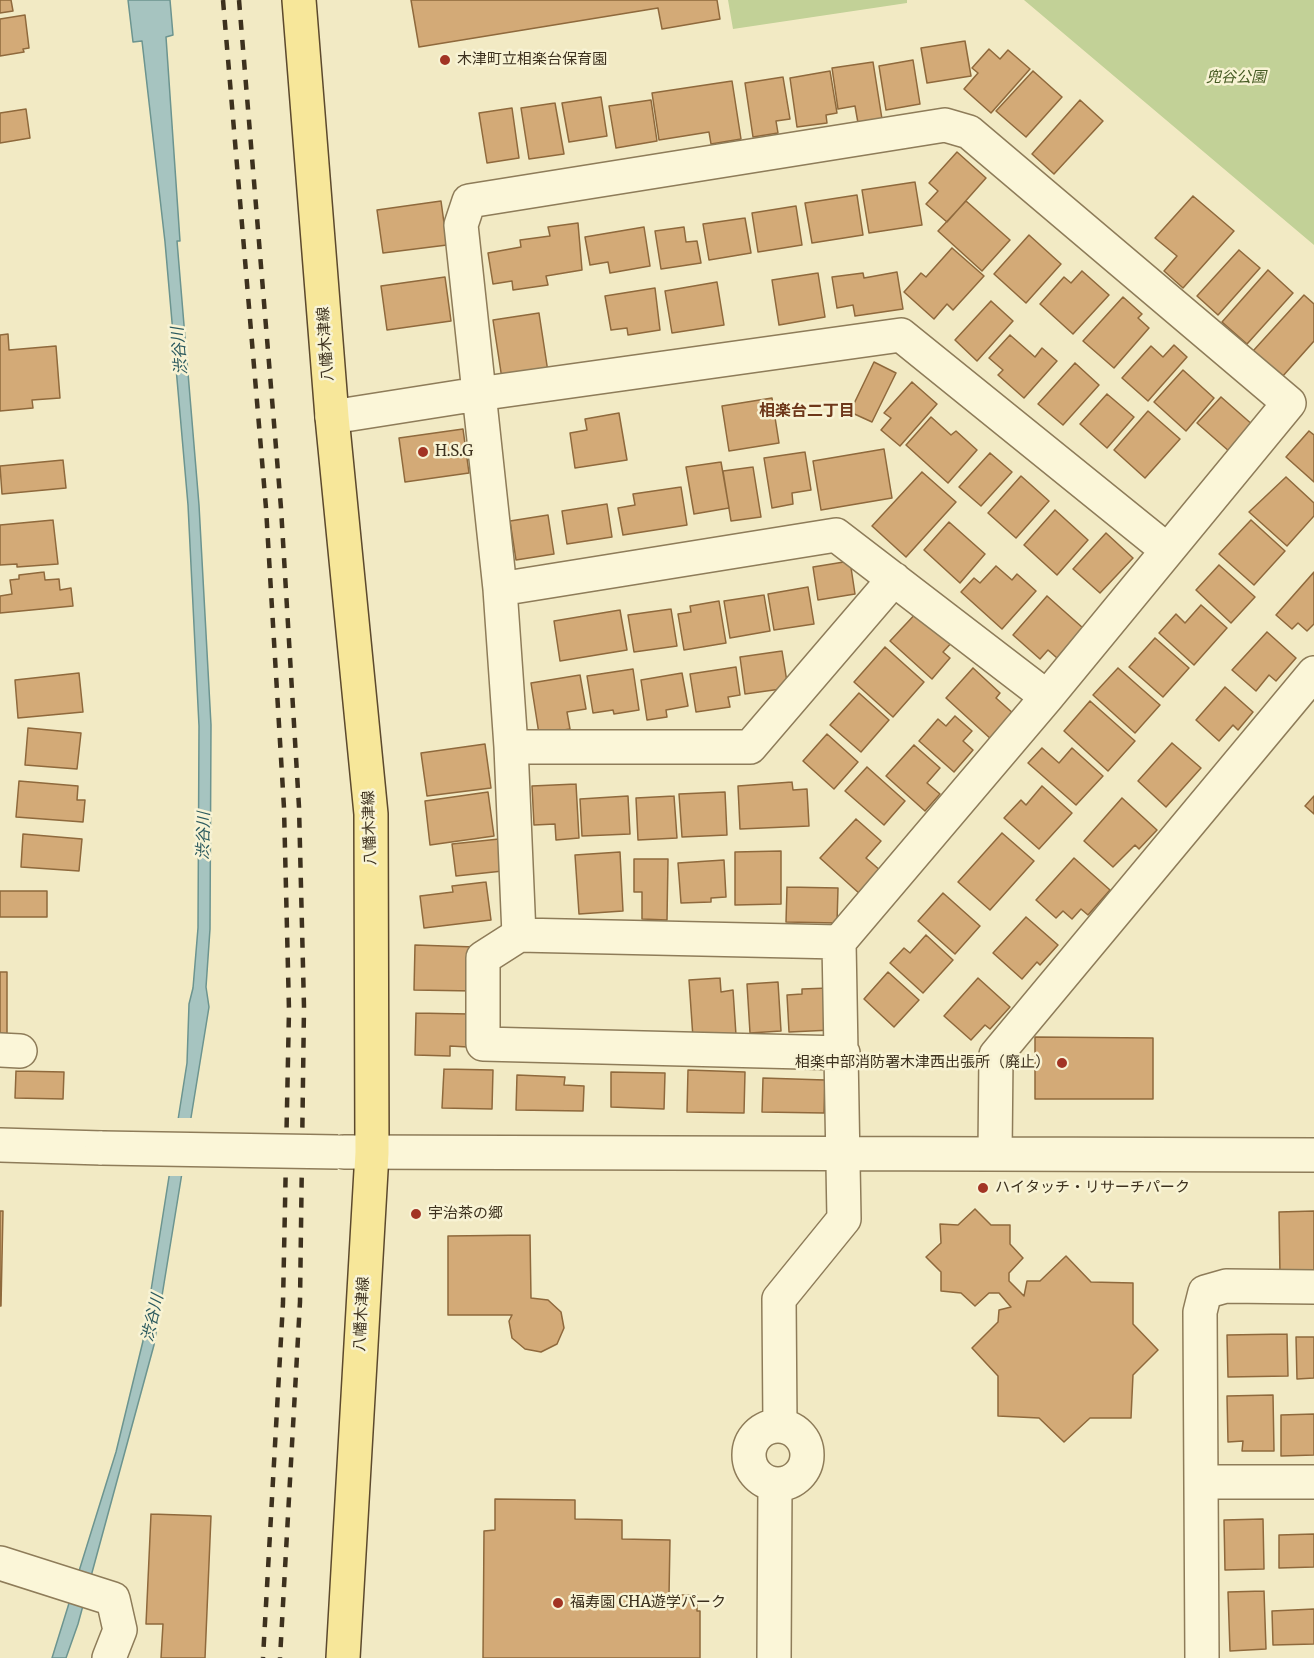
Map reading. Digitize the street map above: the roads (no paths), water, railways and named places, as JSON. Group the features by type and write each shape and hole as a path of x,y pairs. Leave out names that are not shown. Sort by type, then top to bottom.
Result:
{"main road":[{"name":"八幡木津線","path":"299,0 332,417 371,814 372,1153 343,1658"}],"street":[{"path":"519,935 511,747 500,589 460,225 469,201 945,125 969,132 1289,404 1047,697 839,942 843,1053 844,1219 779,1299 780,1426 769,1427 759,1433 748,1453 755,1474 775,1484 774,1658"},
{"path":"332,417 478,394 901,335 1167,550"},
{"path":"500,589 836,535 1047,697"},
{"path":"511,747 750,747 894,579"},
{"path":"995,1154 996,1055 1314,673"},
{"path":"839,942 519,935 483,958 483,1044 843,1053"},
{"path":"0,1145 372,1153 1314,1155"},
{"path":"1202,1658 1203,1482 1200,1312 1205,1292 1226,1286 1314,1287"},
{"path":"1203,1482 1314,1482"},
{"path":"1,1568 51,1579 113,1599 120,1630 109,1658"}],"water":[{"name":"渋谷川","path":"128,0 170,0 173,35 166,37 180,241 177,241 199,505 211,725 210,929 206,987 209,1007 154,1345 78,1624 66,1658 52,1658 116,1452 143,1341 187,1063 189,1004 193,988 198,928 199,726 188,505 165,242 142,41 133,42"}],"railway":[{"path":"223,0 266,508 284,808 289,1010 283,1303 263,1658"},
{"path":"239,0 281,508 299,807 304,1007 300,1302 280,1658"}],"place":[{"name":"木津町立相楽台保育園","path":"445,60"},
{"name":"H.S.G","path":"423,452"},
{"name":"相楽中部消防署木津西出張所（廃止）","path":"1062,1063"},
{"name":"ハイタッチ・リサーチパーク","path":"983,1188"},
{"name":"宇治茶の郷","path":"416,1214"},
{"name":"福寿園 CHA遊学パーク","path":"558,1603"}],"district":[{"name":"相楽台二丁目","path":"807,411"}],"park label":[{"name":"兜谷公園","path":"1236,78"}]}
